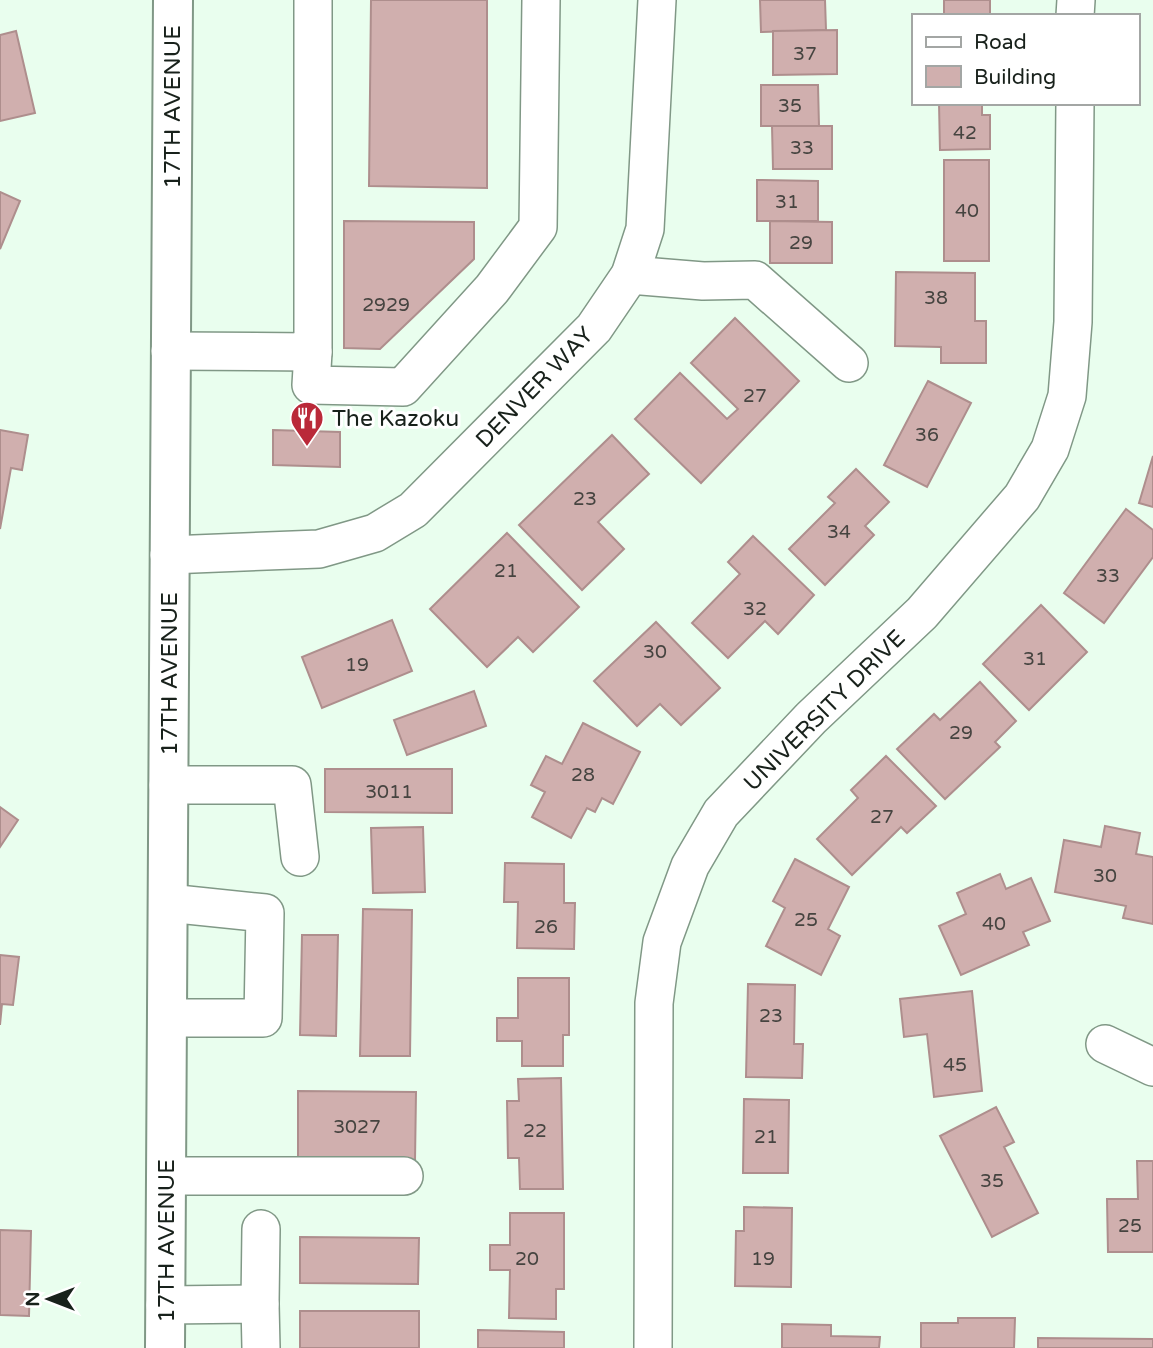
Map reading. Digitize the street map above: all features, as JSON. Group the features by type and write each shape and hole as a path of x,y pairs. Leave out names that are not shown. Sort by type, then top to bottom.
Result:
{"main road":[{"name":"17TH AVENUE","path":"165,1348 173,0"}],"street":[{"path":"313,0 311,385 403,387 492,289 538,227 541,0"},
{"name":"DENVER WAY","path":"169,555 320,550 376,533 413,510 594,328 629,275 645,229 657,0"},
{"name":"UNIVERSITY DRIVE","path":"653,1348 654,1003 662,942 690,866 721,813 811,718 922,613 1022,497 1050,449 1067,396 1072,334 1075,105"},
{"path":"629,275 703,281 755,280 849,363"},
{"path":"170,351 313,352"},
{"path":"168,785 292,785 300,857"},
{"path":"167,1018 263,1018 265,914 168,903"},
{"path":"1105,1044 1153,1067"},
{"path":"166,1176 404,1176"},
{"path":"261,1229 261,1348"},
{"path":"165,1305 260,1304"}],"building":[{"path":"371,0 487,0 487,188 369,186"},
{"path":"760,0 825,0 826,30 761,32"},
{"path":"944,0 990,0 990,14 944,14"},
{"path":"837,30 837,74 773,75 773,31"},
{"path":"16,31 35,113 0,121 0,35"},
{"path":"761,85 818,85 819,126 761,126"},
{"path":"939,105 982,105 982,115 990,115 990,149 940,150"},
{"path":"772,126 832,126 832,169 773,169"},
{"path":"944,160 989,160 989,261 944,261"},
{"path":"757,180 818,181 818,221 757,221"},
{"path":"0,192 20,201 0,249"},
{"path":"344,221 474,222 474,259 380,349 344,348"},
{"path":"770,221 832,222 832,263 770,263"},
{"path":"896,272 975,273 975,321 986,321 986,363 941,363 941,347 895,346"},
{"path":"735,318 799,381 701,483 635,419 680,373 727,419 738,409 691,363"},
{"path":"928,381 971,403 927,487 884,465"},
{"path":"0,430 28,435 22,470 11,468 0,529"},
{"name":"The Kazoku","path":"273,430 340,432 340,467 273,465"},
{"path":"612,435 649,474 598,522 624,549 582,590 519,525"},
{"path":"1153,456 1153,507 1139,503"},
{"path":"856,469 889,502 865,526 874,535 825,585 789,549 835,503 828,497"},
{"path":"1126,509 1153,530 1153,557 1104,623 1064,593"},
{"path":"507,533 579,607 533,652 518,637 487,667 430,609"},
{"path":"753,536 814,595 778,634 765,621 728,658 692,623 740,574 728,562"},
{"path":"1041,605 1087,652 1029,710 983,664"},
{"path":"392,620 412,671 322,708 302,657"},
{"path":"656,622 720,688 681,725 660,704 637,726 594,681"},
{"path":"980,682 1016,721 995,742 1000,747 945,799 897,749 934,714 940,720"},
{"path":"474,691 486,726 407,755 394,720"},
{"path":"583,723 640,752 613,804 602,798 595,812 587,808 571,838 532,817 545,792 531,785 546,756 562,764"},
{"path":"886,756 936,806 907,833 901,827 852,875 817,839 858,798 851,790"},
{"path":"325,769 452,769 452,813 325,812"},
{"path":"0,807 18,820 0,847"},
{"path":"1105,826 1140,833 1136,854 1153,857 1153,924 1123,918 1126,906 1055,892 1064,840 1101,847"},
{"path":"423,827 425,892 373,893 371,828"},
{"path":"795,859 849,887 828,929 840,936 821,975 766,946 785,908 773,901"},
{"path":"505,863 564,864 564,903 575,903 574,949 517,948 518,902 504,902"},
{"path":"1000,874 1006,889 1031,878 1050,921 1023,932 1029,945 961,975 939,926 966,914 957,893"},
{"path":"363,909 412,910 410,1056 360,1056"},
{"path":"302,935 338,935 336,1036 300,1035"},
{"path":"0,955 19,957 13,1005 2,1004 0,1025"},
{"path":"518,978 569,978 569,1035 563,1035 563,1066 522,1066 522,1041 497,1041 497,1018 518,1018"},
{"path":"748,984 795,985 794,1044 803,1044 802,1078 746,1077"},
{"path":"972,991 982,1091 934,1097 927,1034 904,1037 900,999"},
{"path":"561,1078 563,1189 520,1189 519,1158 508,1158 507,1101 519,1101 518,1079"},
{"path":"298,1091 416,1092 415,1161 298,1161"},
{"path":"744,1099 789,1100 788,1173 743,1173"},
{"path":"996,1107 1014,1142 1004,1147 1038,1213 992,1237 940,1136"},
{"path":"1137,1161 1153,1161 1153,1252 1108,1252 1107,1199 1138,1199"},
{"path":"744,1207 792,1208 791,1287 735,1286 736,1231 744,1231"},
{"path":"510,1213 564,1213 564,1289 556,1289 556,1319 509,1318 510,1270 490,1270 490,1245 510,1245"},
{"path":"0,1230 31,1231 29,1316 0,1315"},
{"path":"300,1237 419,1238 418,1284 300,1283"},
{"path":"300,1311 419,1311 419,1348 300,1348"},
{"path":"958,1318 1015,1318 1014,1348 921,1348 921,1323 958,1323"},
{"path":"782,1324 831,1325 831,1336 880,1337 879,1348 782,1348"},
{"path":"478,1330 564,1332 564,1348 478,1348"},
{"path":"1038,1338 1153,1339 1153,1348 1038,1348"}],"place":[{"name":"The Kazoku","path":"307,448"}]}
